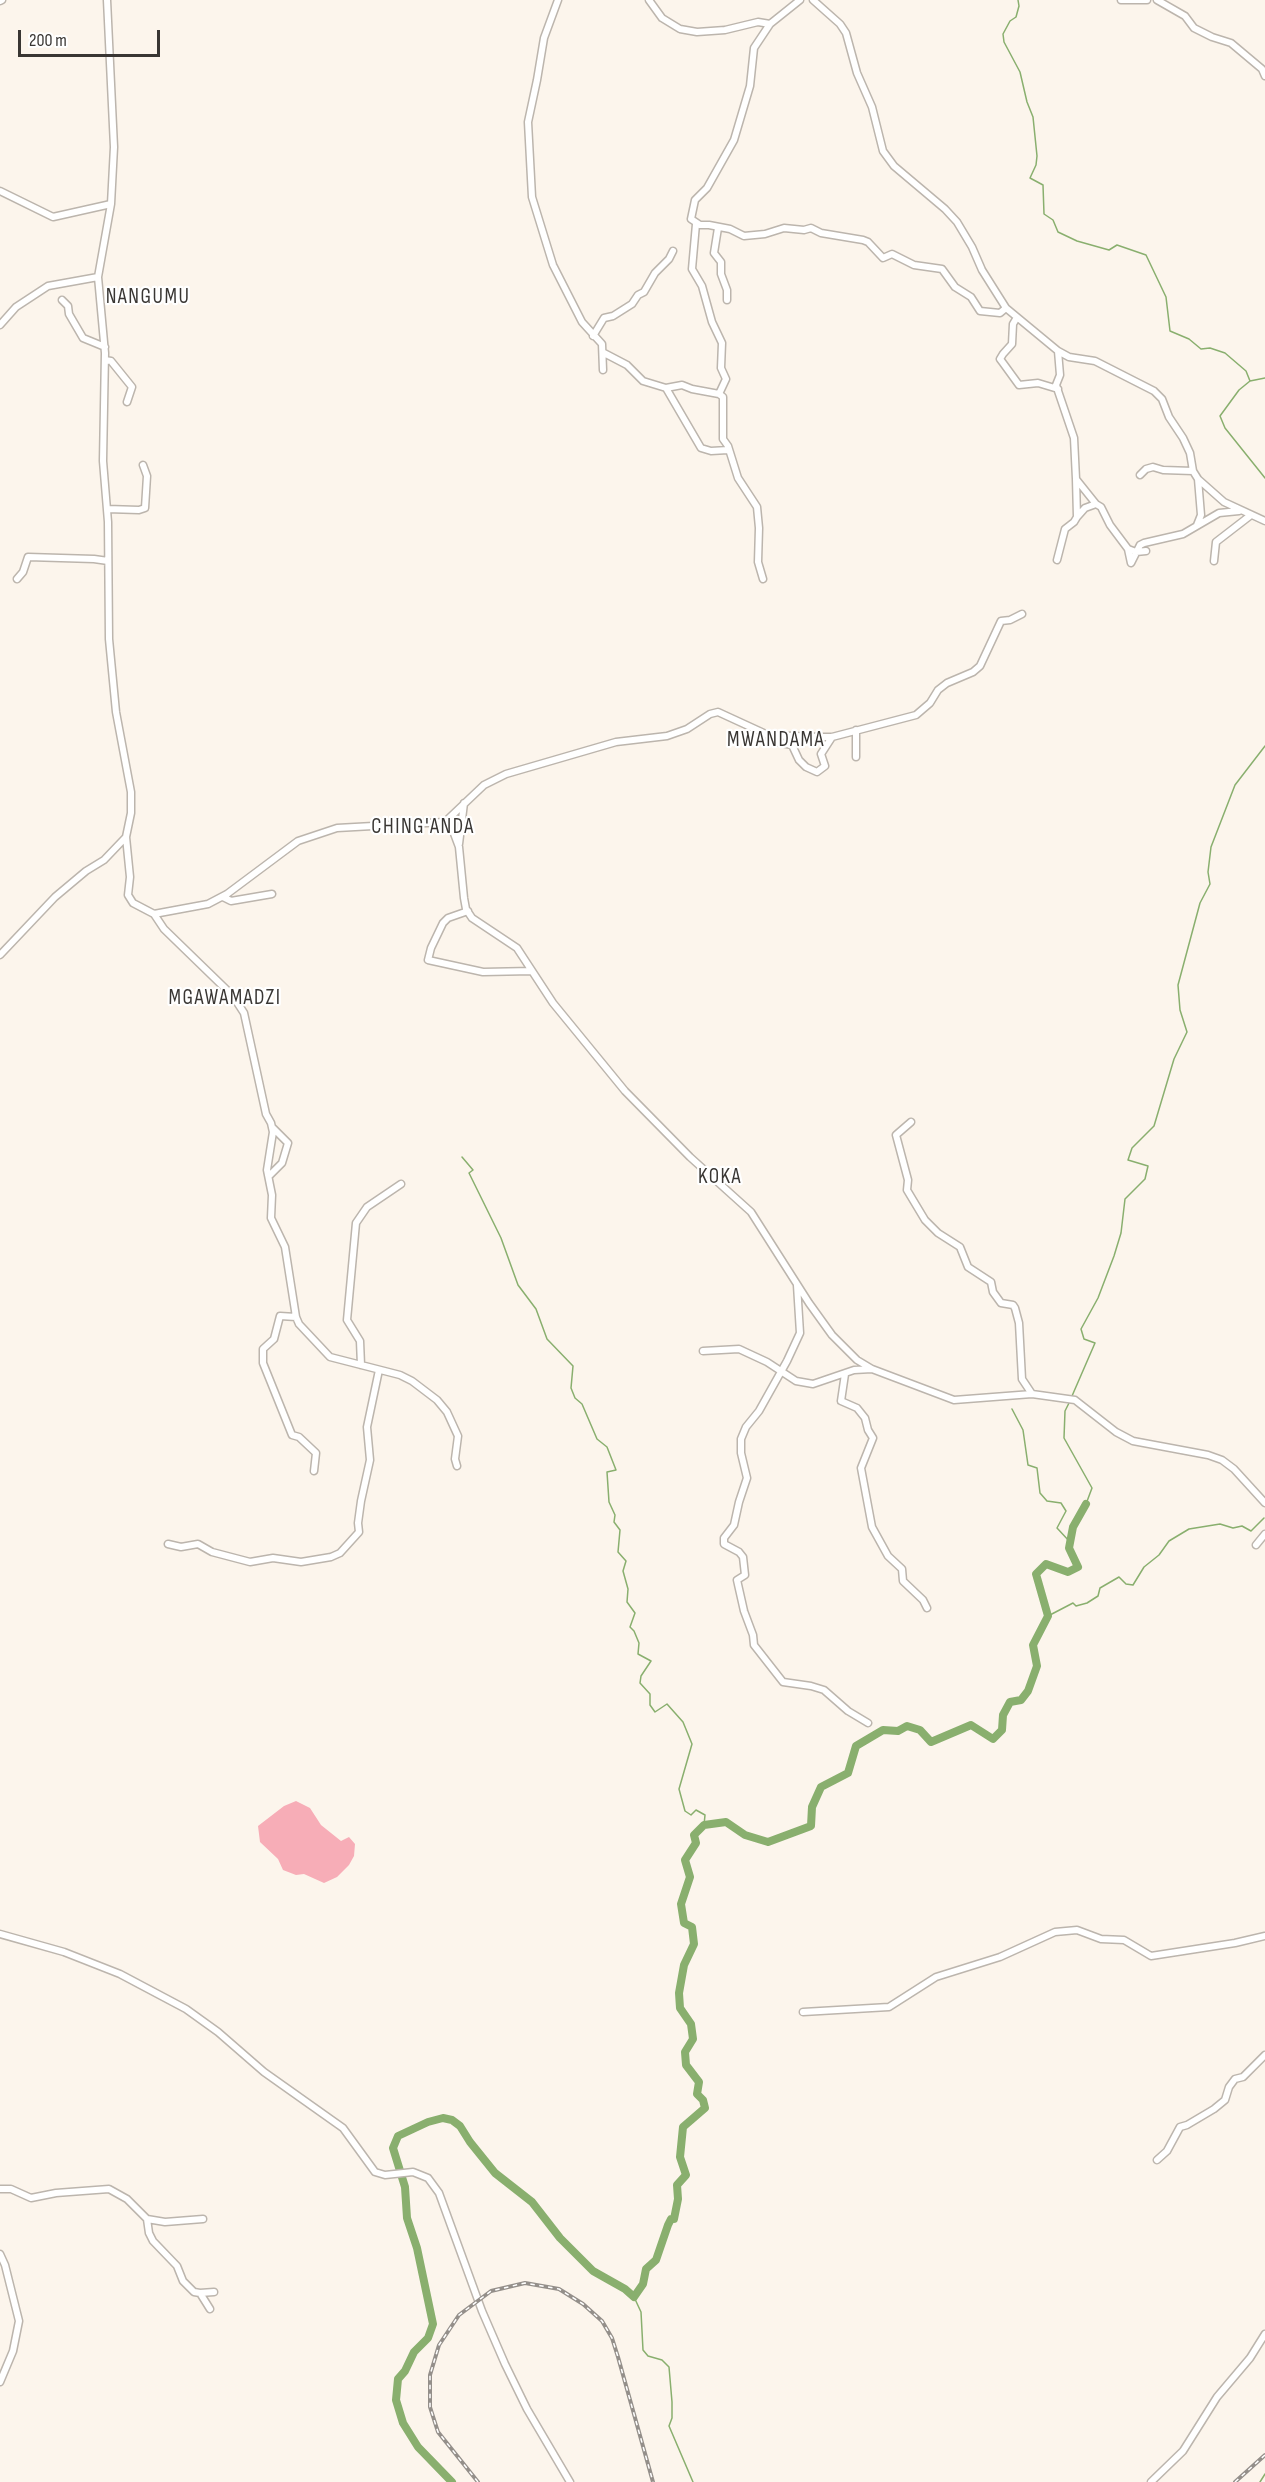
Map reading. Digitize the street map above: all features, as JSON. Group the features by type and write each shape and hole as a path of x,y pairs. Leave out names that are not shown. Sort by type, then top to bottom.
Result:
{"street":[{"path":"107,0 114,147 111,204 98,277 105,346 103,459 107,509 110,668 131,792 131,813 126,837 130,899 135,905 154,914 164,929 233,996 244,1013 264,1105 272,1127 288,1143 282,1163 269,1176"},
{"path":"558,0 544,38 528,122 532,197 553,265 574,309 592,336 602,344 603,370"},
{"path":"649,0 662,18 680,29 697,32 725,30 758,22 770,24"},
{"path":"800,0 770,24 754,48 750,86 734,140 706,188 695,200 691,219 696,224 730,229 744,236 760,235 784,228 804,230 811,228 821,233 865,240 883,258 892,254 914,266 942,269 956,287 971,297 980,311 1000,313 1006,308"},
{"path":"813,0 840,24 846,33 857,73 872,107 883,151 902,173 957,222 982,270 1006,308 1016,319 1058,351 1069,357 1095,361 1158,394 1183,438 1190,453 1193,471 1198,479 1224,502 1239,511 1265,521"},
{"path":"1121,0 1147,0"},
{"path":"1157,0 1185,16 1194,28 1212,38 1231,43 1262,69 1265,76"},
{"path":"0,191 53,217 111,204"},
{"path":"696,224 692,269 702,286 712,322 722,343 721,368 726,380 719,394"},
{"path":"718,228 714,253 721,262 721,274 727,290 727,300"},
{"path":"592,336 604,318 614,316 632,304 638,295 644,292 655,273 669,259 673,251"},
{"path":"0,325 16,307 48,286 98,277"},
{"path":"62,300 68,306 69,314 83,338 105,346"},
{"path":"1016,319 1013,324 1012,346 1000,359 1019,385 1038,383 1058,389"},
{"path":"1058,351 1060,375 1056,381 1074,438 1077,517"},
{"path":"604,353 632,368 643,381 666,388 682,385 723,397 722,434 743,487 750,493 757,507 758,562 763,579"},
{"path":"105,360 111,360 132,387 127,402"},
{"path":"666,388 701,448 711,451 728,450"},
{"path":"107,509 139,510 145,508 147,476 143,465"},
{"path":"1140,475 1146,469 1153,467 1174,472 1193,471"},
{"path":"1076,479 1101,507 1110,525 1128,549 1131,563 1140,545 1144,543 1184,534 1219,513 1239,511"},
{"path":"1197,525 1200,519 1201,502 1198,479"},
{"path":"1057,560 1065,529 1085,508 1096,504"},
{"path":"1214,561 1216,542 1251,515"},
{"path":"1128,549 1136,552 1146,551"},
{"path":"17,579 23,572 28,557 108,561"},
{"path":"154,914 208,904 223,897 286,849 322,832 337,828 382,824 445,822 484,785 506,774 616,742 667,736 687,729 710,714 718,712 768,735 831,737 916,714 930,703 938,690 980,666 1001,621 1010,620 1022,614"},
{"path":"856,730 856,756"},
{"path":"768,735 770,741 792,745 799,760 806,767 817,772 825,766 822,754 831,737"},
{"path":"464,802 459,847 464,898 468,911 480,925 517,948 553,1003 625,1091 690,1157 751,1212 796,1285 835,1339 857,1360 872,1369 954,1400 1032,1394 1070,1399 1116,1432 1133,1441 1208,1455 1222,1460 1234,1469 1265,1503"},
{"path":"445,822 453,831 459,847"},
{"path":"0,955 55,897 86,871 104,860 126,837"},
{"path":"223,897 231,901 272,894"},
{"path":"468,911 448,918 431,948 428,960 483,972 532,970"},
{"path":"910,1122 897,1135 908,1180 907,1190 925,1220 938,1233 960,1247 968,1267 991,1282 993,1292 1001,1303 1013,1305 1015,1308 1019,1323 1022,1379 1032,1394"},
{"path":"272,1127 267,1170 272,1195 272,1218 285,1247 296,1317 309,1336 327,1355 334,1359 400,1375 437,1400 447,1412 458,1436 455,1459 457,1466"},
{"path":"361,1365 360,1341 347,1320 356,1223 367,1207 401,1184"},
{"path":"796,1285 800,1333 763,1404 746,1427 741,1439 741,1453 747,1478 734,1525 724,1538 724,1544 740,1552 743,1557 745,1575 737,1580 754,1645 783,1682 824,1690 848,1711 868,1723"},
{"path":"296,1317 280,1316 274,1339 263,1349 264,1363 292,1434 299,1437 316,1453 314,1471"},
{"path":"703,1351 739,1349 796,1381 813,1384 854,1370 872,1369"},
{"path":"168,1544 181,1547 198,1544 213,1552 250,1562 273,1558 301,1562 331,1557 340,1553 359,1532 360,1506 370,1460 367,1427 373,1390 379,1371"},
{"path":"845,1374 841,1401 857,1408 865,1418 873,1438 861,1468 872,1527 888,1556 902,1569 903,1581 923,1600 927,1608"},
{"path":"1256,1545 1265,1534"},
{"path":"803,2012 889,2007 936,1977 1000,1957 1055,1932 1077,1930 1101,1939 1122,1940 1151,1956 1265,1936"},
{"path":"0,1934 64,1952 120,1974 186,2010 218,2032 264,2072 343,2128 375,2172 384,2175 405,2172 423,2175 435,2186 497,2346 527,2409 570,2482"},
{"path":"1157,2160 1167,2151 1180,2127 1214,2109 1225,2100 1229,2086 1235,2079 1243,2077 1265,2055"},
{"path":"0,2189 11,2189 31,2198 56,2193 109,2189 127,2199 147,2219 165,2222 202,2219"},
{"path":"147,2219 153,2241 177,2266 186,2284 194,2292 214,2292"},
{"path":"0,2254 8,2274 19,2321 13,2351 0,2382"},
{"path":"200,2293 210,2309"},
{"path":"1151,2482 1183,2451 1217,2397 1250,2358 1265,2334"}],"shaded area":[{"path":"296,1801 310,1808 321,1825 341,1841 349,1837 355,1844 354,1856 349,1865 337,1877 324,1883 304,1874 296,1875 283,1870 278,1859 260,1842 258,1826 284,1806"}],"waterway":[{"path":"1018,0 1016,17 1010,21 1003,34 1004,42 1020,72 1033,117 1037,156 1030,178 1043,185 1044,214 1053,220 1058,232 1077,241 1109,250 1117,245 1146,255 1166,297 1170,331 1189,339 1201,349 1210,348 1225,353 1246,371 1250,381"},
{"path":"1265,378 1250,381 1239,390 1220,416 1225,428 1265,478"},
{"path":"1072,1396 1095,1343 1084,1339 1081,1329 1098,1298 1114,1256 1121,1233 1125,1199 1145,1179 1148,1166 1128,1160 1132,1148 1154,1126 1174,1059 1187,1032 1180,1010 1178,985 1200,903 1210,884 1208,872 1211,847 1235,785 1265,746"},
{"path":"462,1157 473,1170 469,1173 501,1238 518,1285 536,1309 547,1339 573,1366 571,1388 575,1398 582,1404 597,1439 607,1447 616,1470 607,1472 609,1502 615,1515 614,1522 620,1530 618,1552 626,1561 623,1571 628,1589 627,1602 635,1613 630,1627 639,1643 638,1654 651,1661 641,1676 640,1683 650,1694 650,1705 655,1712 667,1704 683,1722 692,1744 679,1789 685,1811 691,1815 696,1810 705,1815 704,1825"},
{"path":"1070,1401 1065,1411 1064,1438 1092,1488 1086,1504"},
{"path":"1012,1409 1023,1430 1028,1465 1037,1468 1040,1493 1047,1501 1061,1503 1066,1511 1057,1528 1070,1542"},
{"path":"452,2482 418,2447 403,2423 396,2400 398,2379 405,2371 414,2352 428,2338 433,2324 417,2248 407,2218 405,2187 393,2148 398,2136 428,2122 443,2118 452,2120 460,2126 495,2173 532,2202 560,2238 593,2271 625,2289 634,2297 643,2284 646,2269 656,2260 668,2225 671,2219 674,2219 678,2199 677,2185 686,2175 680,2157 683,2127 705,2108 703,2100 697,2094 699,2082 686,2065 685,2052 693,2039 691,2024 680,2008 679,1993 684,1965 694,1944 692,1927 684,1923 681,1904 690,1877 685,1860 696,1843 694,1835 704,1825 726,1822 745,1835 768,1842 811,1826 812,1807 821,1787 848,1773 856,1746 883,1730 898,1731 907,1726 920,1730 931,1742 971,1725 993,1739 1002,1730 1003,1715 1010,1702 1021,1700 1028,1691 1037,1666 1033,1645 1048,1616 1036,1574 1046,1564 1068,1572 1078,1567 1069,1548 1073,1527 1086,1504"},
{"path":"1048,1616 1073,1603 1076,1606 1087,1603 1098,1596 1100,1588 1119,1577 1126,1584 1133,1585 1144,1567 1159,1555 1169,1541 1189,1529 1220,1524 1233,1528 1242,1526 1251,1531 1264,1518"},
{"path":"634,2297 641,2312 643,2350 648,2356 662,2360 669,2367 672,2402 672,2418 669,2426 693,2482"},
{"path":"1260,2482 1265,2474"}],"railway":[{"path":"478,2482 438,2432 430,2407 430,2375 439,2345 459,2315 491,2291 525,2283 559,2289 583,2304 602,2321 612,2338 653,2482"},
{"path":"1235,2482 1265,2455"}],"district":[{"name":"NANGUMU","path":"148,298"},
{"name":"MWANDAMA","path":"776,741"},
{"name":"CHING'ANDA","path":"423,828"},
{"name":"MGAWAMADZI","path":"225,999"},
{"name":"KOKA","path":"720,1178"}]}
